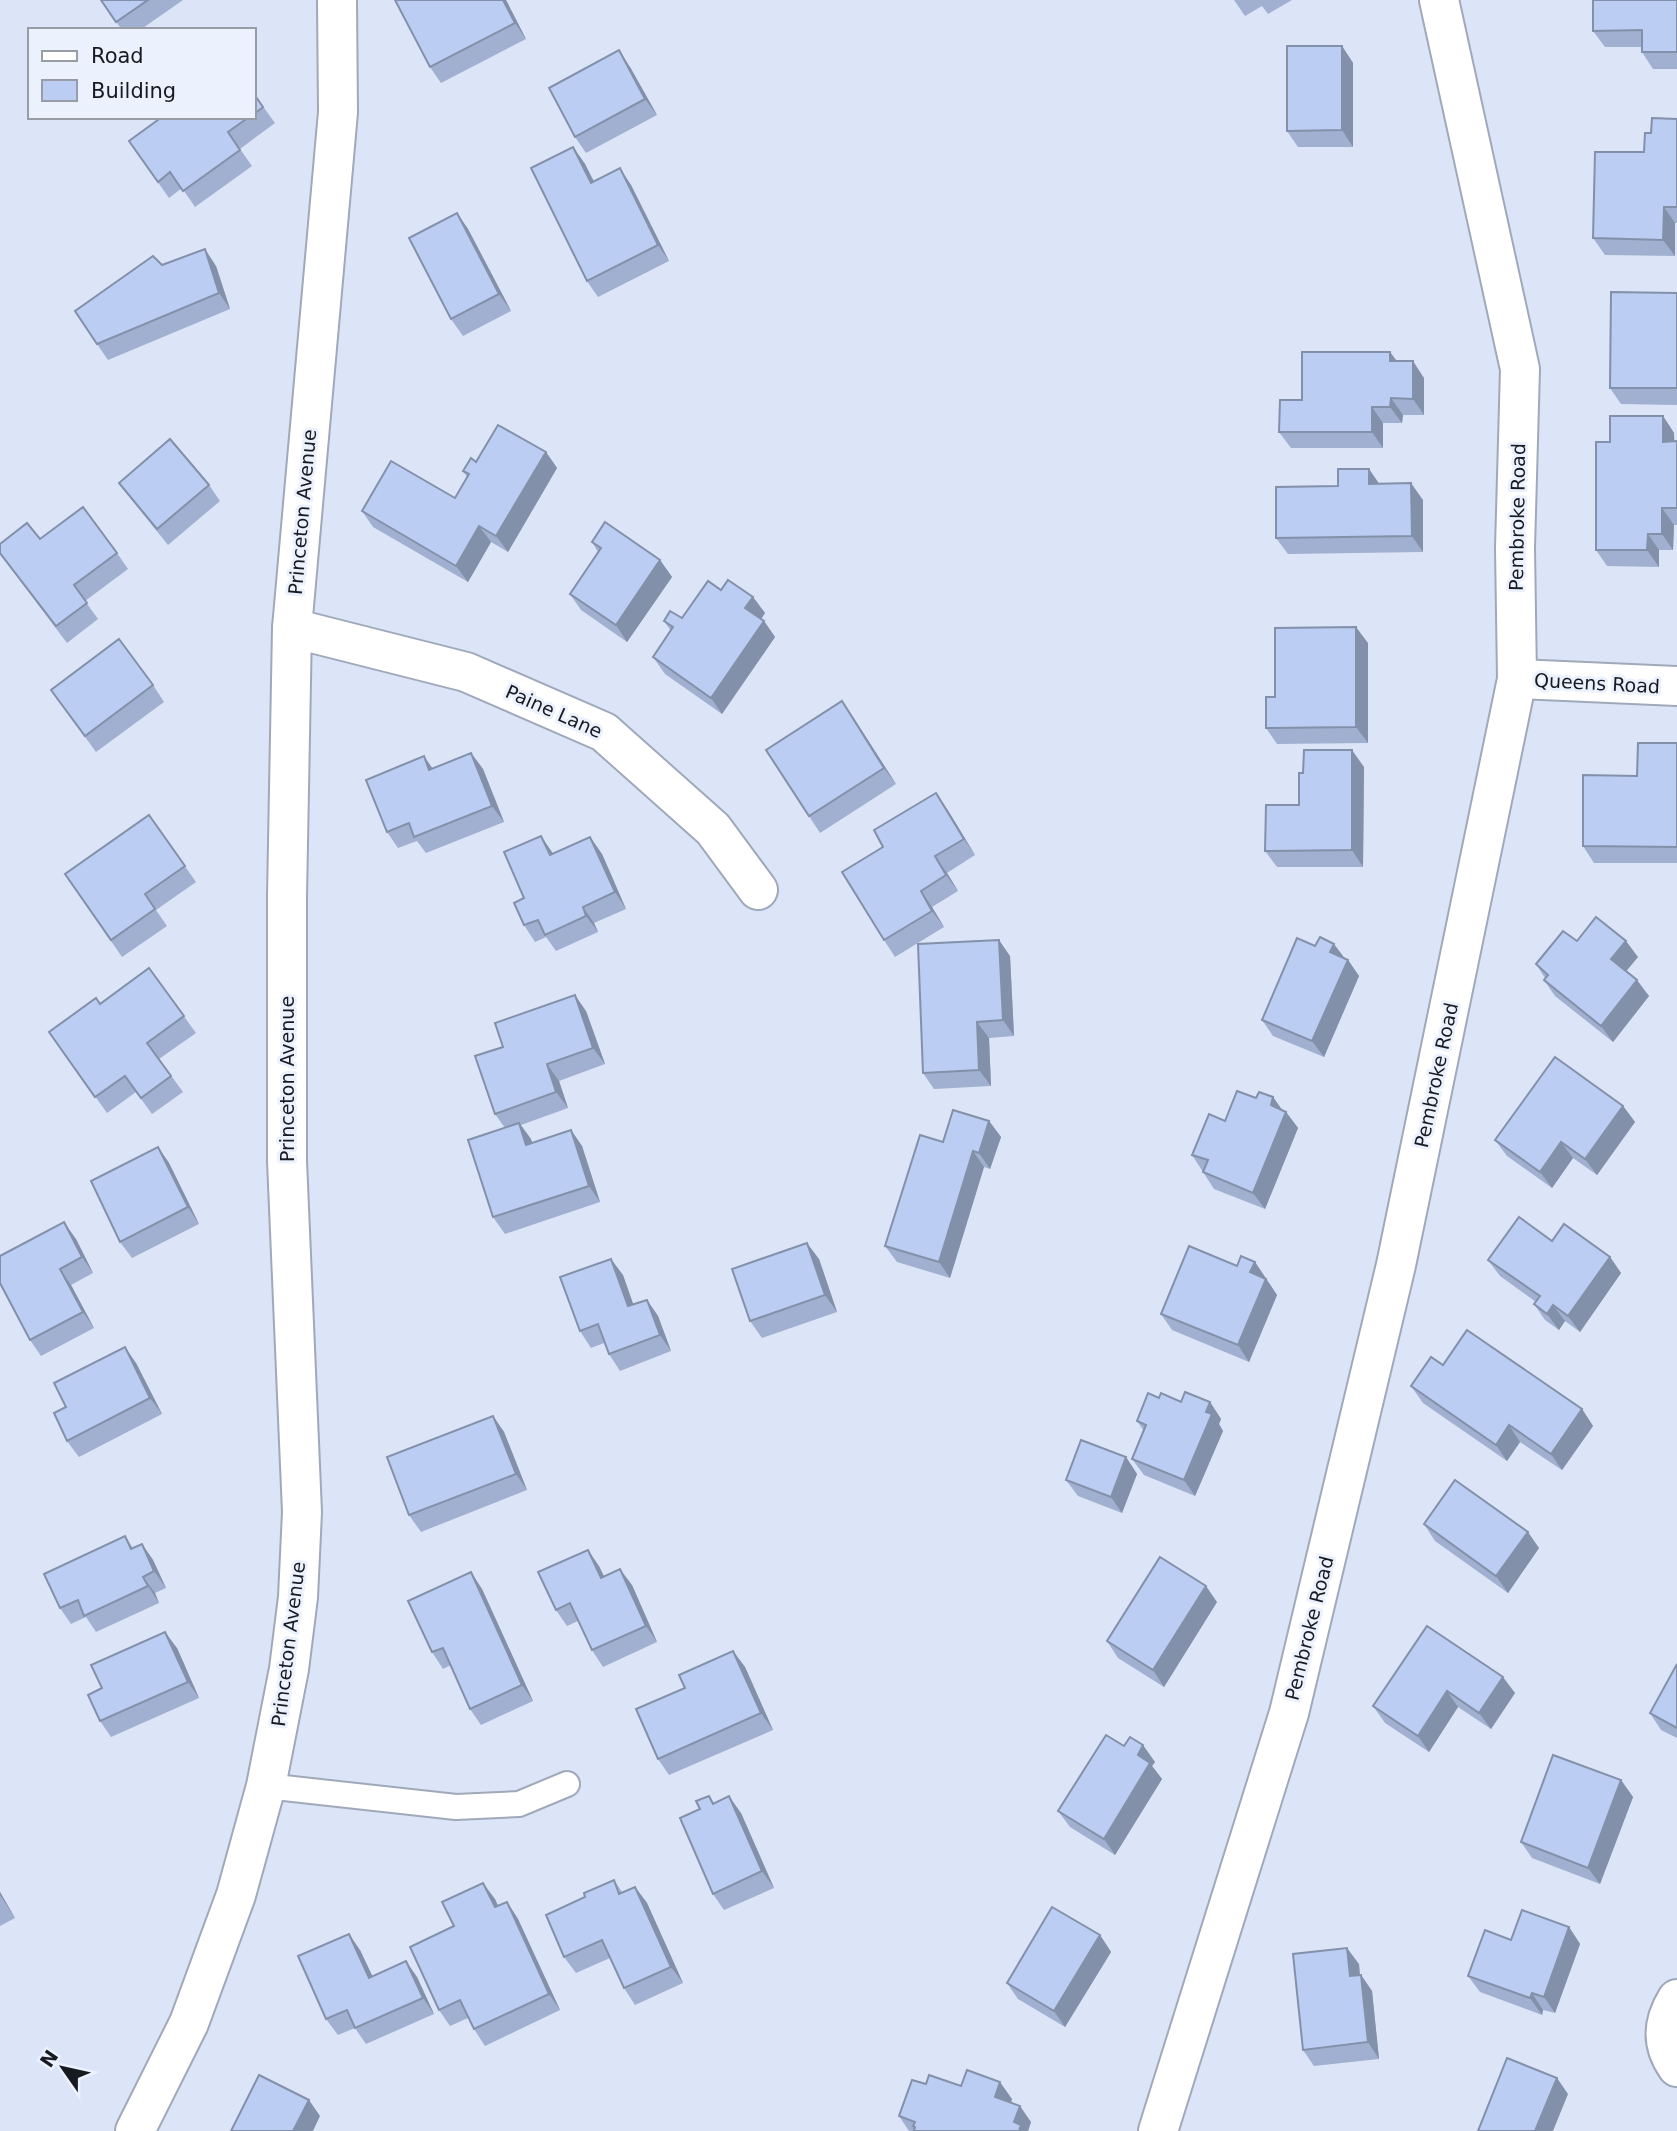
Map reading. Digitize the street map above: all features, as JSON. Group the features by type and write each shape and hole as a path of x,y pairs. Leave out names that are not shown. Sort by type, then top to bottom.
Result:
{"street":[{"name":"Princeton Avenue","path":"135,2131 189,2024 236,1895 266,1786 290,1657 298,1597 302,1512 287,1161 287,897 292,628 338,112 337,0"},
{"name":"Pembroke Road","path":"1158,2131 1289,1713 1396,1265 1517,679 1515,548 1520,369 1439,0"},
{"name":"Paine Lane","path":"292,628 466,672 604,732 713,829 758,890"},
{"name":"Queens Road","path":"1517,679 1677,686"},
{"path":"1677,1999 1669,2011 1665,2033 1668,2054 1677,2067"}],"lane":[{"path":"266,1786 456,1807 519,1804 567,1784"}],"building":[{"path":"101,0 148,0 116,22"},
{"path":"395,0 503,0 515,23 430,67"},
{"path":"1593,0 1677,0 1677,52 1642,52 1642,30 1593,31"},
{"path":"1287,46 1342,46 1342,130 1287,131"},
{"path":"619,50 645,99 575,137 549,88"},
{"path":"256,97 263,107 256,112"},
{"path":"1652,118 1677,119 1677,207 1664,207 1663,240 1593,238 1595,152 1644,152 1645,133 1651,133"},
{"path":"159,119 246,119 228,132 240,150 183,191 170,172 158,182 129,141"},
{"path":"573,147 591,183 620,168 658,245 587,281 531,168"},
{"path":"457,213 499,294 451,319 409,238"},
{"path":"205,249 219,293 97,344 75,311 153,256 162,265"},
{"path":"1611,292 1677,293 1677,388 1610,388"},
{"path":"1302,352 1390,352 1390,361 1413,361 1413,399 1391,398 1390,407 1372,407 1372,432 1279,432 1280,400 1302,400"},
{"path":"1610,416 1663,416 1663,442 1677,441 1677,508 1662,508 1662,534 1648,534 1647,550 1596,550 1596,442 1610,442"},
{"path":"498,425 546,452 496,536 479,526 456,566 362,511 391,461 455,498 469,474 463,471 471,458 476,462"},
{"path":"170,439 209,485 157,529 119,483"},
{"path":"1338,469 1369,469 1369,484 1411,483 1412,536 1276,538 1276,487 1338,486"},
{"path":"83,507 117,553 74,585 87,603 56,626 0,553 0,544 27,523 40,539"},
{"path":"605,522 660,560 616,625 570,594 601,548 592,542"},
{"path":"728,580 753,597 745,608 764,621 711,698 653,657 673,627 664,621 670,611 682,618 708,581 721,590"},
{"path":"1356,627 1356,727 1266,728 1266,697 1275,697 1275,628"},
{"path":"119,639 153,685 85,736 51,690"},
{"path":"842,701 884,768 809,816 766,750"},
{"path":"1638,743 1677,743 1677,847 1583,846 1583,775 1637,776"},
{"path":"1304,750 1352,750 1352,850 1265,851 1266,805 1299,805 1299,773 1303,773"},
{"path":"471,753 492,806 414,837 409,823 387,832 366,780 424,756 429,770"},
{"path":"936,793 964,839 935,856 946,875 921,891 932,911 884,940 842,872 883,847 874,830"},
{"path":"149,815 185,866 145,894 155,909 111,940 65,874"},
{"path":"541,836 550,855 590,837 615,892 583,907 586,916 545,935 538,920 524,925 514,903 524,898 504,852"},
{"path":"1596,917 1626,941 1611,959 1637,980 1601,1026 1544,980 1548,975 1536,964 1563,931 1577,941"},
{"path":"1320,937 1334,944 1330,952 1348,960 1312,1041 1262,1020 1297,938 1315,946"},
{"path":"999,940 1003,1020 977,1022 979,1070 923,1073 918,944"},
{"path":"149,968 184,1016 147,1043 171,1076 141,1098 125,1076 95,1097 49,1032 96,998 100,1004"},
{"path":"575,995 593,1048 547,1064 556,1092 495,1114 475,1056 503,1047 495,1023"},
{"path":"1555,1057 1623,1106 1585,1159 1561,1142 1540,1172 1495,1140"},
{"path":"1237,1091 1256,1098 1259,1092 1273,1097 1271,1105 1286,1112 1253,1193 1203,1172 1208,1160 1192,1155 1209,1114 1225,1121"},
{"path":"953,1110 989,1121 979,1153 973,1151 939,1262 885,1246 920,1135 943,1142"},
{"path":"519,1123 526,1145 571,1130 589,1186 493,1217 468,1140"},
{"path":"158,1147 188,1207 120,1242 91,1181"},
{"path":"1519,1217 1552,1241 1564,1224 1610,1257 1568,1316 1553,1305 1547,1314 1534,1304 1540,1296 1488,1260"},
{"path":"64,1222 82,1257 60,1269 83,1312 30,1340 0,1283 0,1256"},
{"path":"807,1243 825,1295 750,1321 732,1269"},
{"path":"1189,1246 1237,1266 1241,1256 1255,1262 1250,1272 1266,1279 1238,1345 1161,1314"},
{"path":"611,1259 628,1306 647,1300 660,1335 609,1354 598,1324 580,1331 560,1277"},
{"path":"1467,1330 1582,1409 1551,1454 1509,1425 1496,1445 1411,1386 1431,1357 1443,1365"},
{"path":"125,1347 150,1398 67,1441 54,1413 66,1407 54,1383"},
{"path":"1185,1392 1210,1402 1206,1412 1212,1414 1184,1480 1132,1459 1146,1425 1137,1421 1148,1393 1159,1398 1161,1393 1181,1402"},
{"path":"493,1416 516,1474 409,1515 387,1457"},
{"path":"1081,1440 1126,1457 1111,1497 1066,1480"},
{"path":"1455,1480 1528,1532 1496,1576 1424,1524"},
{"path":"125,1536 131,1549 142,1544 154,1571 143,1577 148,1586 84,1616 78,1600 60,1608 44,1574"},
{"path":"588,1550 601,1578 620,1569 646,1626 592,1650 570,1603 556,1610 538,1572"},
{"path":"1160,1557 1206,1586 1153,1670 1107,1641"},
{"path":"471,1572 522,1685 470,1709 443,1648 432,1652 408,1601"},
{"path":"1427,1626 1503,1677 1479,1713 1447,1691 1418,1736 1373,1706"},
{"path":"165,1632 188,1682 100,1721 88,1695 102,1688 91,1665"},
{"path":"733,1651 761,1713 658,1759 636,1709 685,1688 679,1675"},
{"path":"1677,1664 1677,1728 1650,1713"},
{"path":"1106,1735 1124,1746 1130,1737 1143,1745 1138,1755 1150,1763 1104,1839 1058,1811"},
{"path":"1553,1755 1621,1780 1588,1868 1521,1842"},
{"path":"709,1796 713,1804 729,1796 762,1871 713,1894 680,1818 700,1809 696,1801"},
{"path":"614,1880 619,1894 635,1887 671,1967 624,1988 602,1940 564,1957 546,1915 585,1897 584,1893"},
{"path":"483,1883 495,1907 507,1902 549,1994 474,2029 460,2000 439,2010 410,1947 454,1926 442,1902"},
{"path":"1052,1907 1100,1935 1054,2011 1007,1983"},
{"path":"1522,1910 1569,1927 1544,1997 1532,1993 1530,1998 1468,1976 1485,1930 1511,1940"},
{"path":"349,1934 369,1978 406,1961 423,1998 355,2028 347,2010 326,2019 298,1956"},
{"path":"1347,1948 1350,1976 1361,1975 1368,2042 1303,2050 1293,1954"},
{"path":"1507,2058 1557,2078 1535,2131 1478,2131"},
{"path":"967,2070 1000,2082 995,2097 1020,2106 1014,2122 1021,2125 1019,2131 914,2131 915,2122 899,2116 912,2080 926,2084 929,2075 961,2086"},
{"path":"259,2075 309,2100 293,2131 231,2131"}]}
